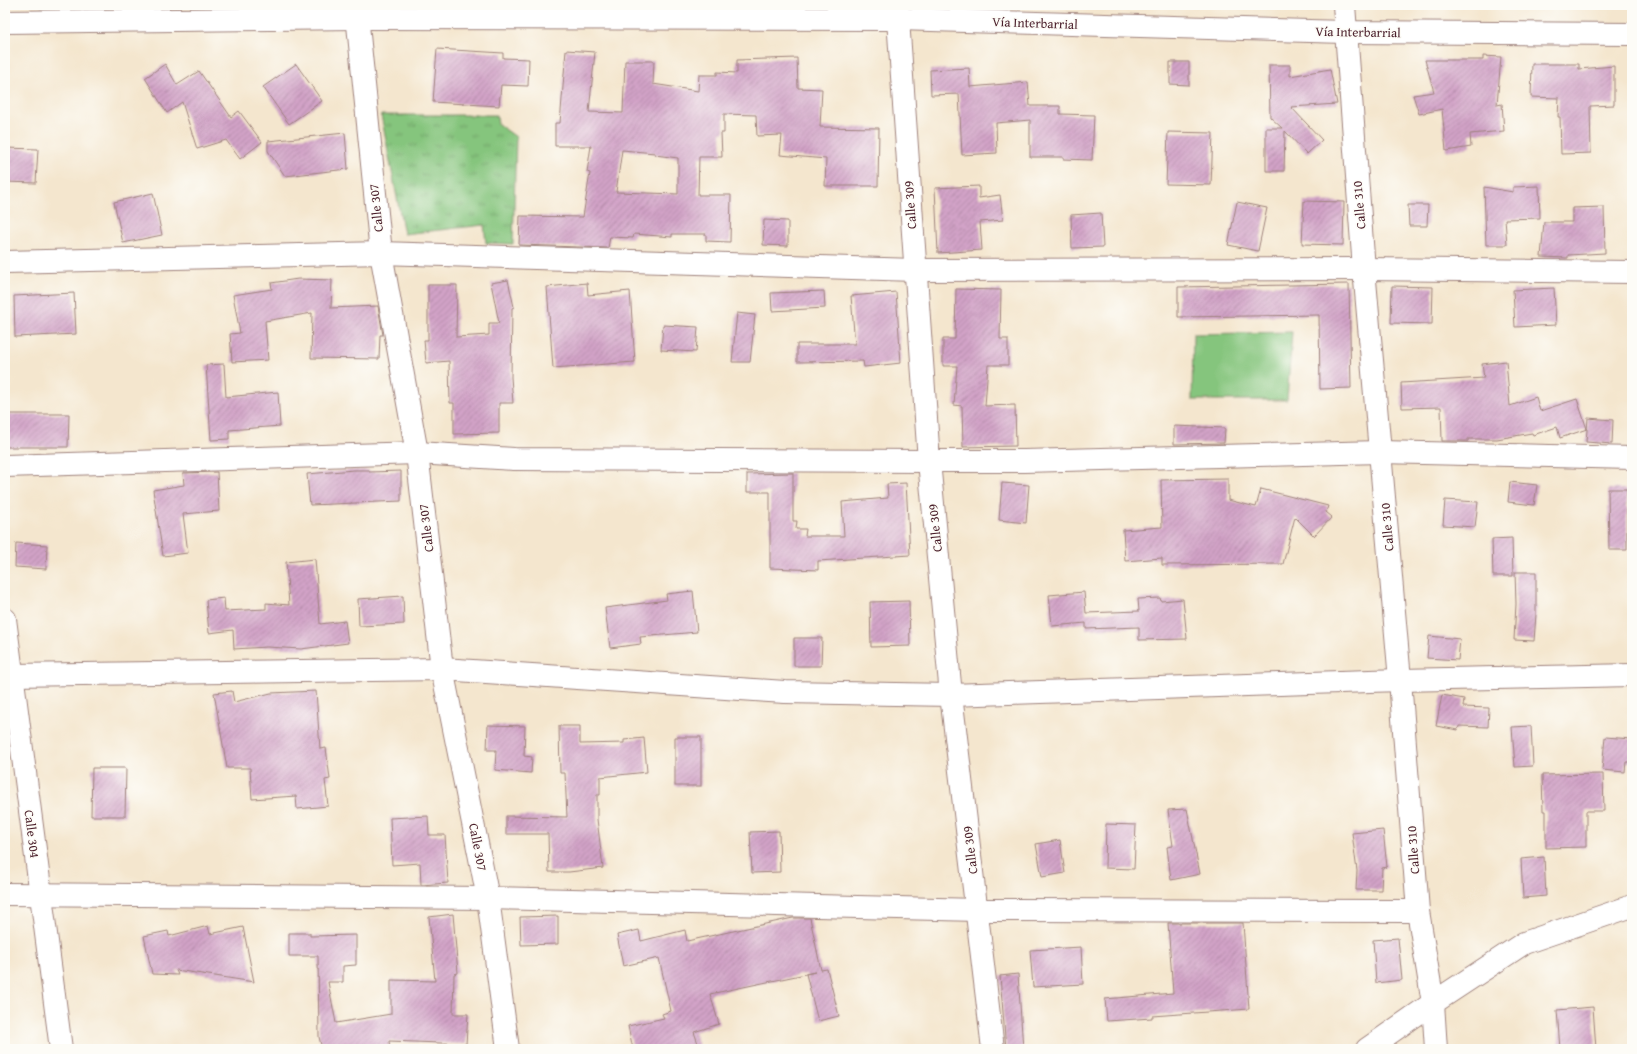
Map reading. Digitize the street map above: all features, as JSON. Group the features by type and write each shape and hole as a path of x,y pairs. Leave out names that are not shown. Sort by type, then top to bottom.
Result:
{"street":[{"name":"Calle 310","path":"1344,5 1364,269 1400,680 1418,911 1433,1003 1436,1049"},
{"name":"Vía Interbarrial","path":"5,22 356,11 897,12 1345,32 1632,34"},
{"name":"Calle 307","path":"356,11 381,253 417,453 442,669 488,898 508,1049"},
{"name":"Calle 309","path":"897,12 929,461 952,695 993,1049"},
{"path":"5,262 381,253 915,270 1364,269 1632,272"},
{"path":"5,466 417,453 514,459 929,461 1024,461 1380,452 1632,458"},
{"name":"Calle 304","path":"5,619 11,676 61,1049"},
{"path":"11,676 442,669 785,692 952,695 1400,680 1632,676"},
{"path":"5,894 488,898 978,910 1418,911"},
{"path":"1367,1049 1524,943 1632,906"}],"green space":[{"path":"381,115 497,115 498,124 516,137 513,244 486,243 484,225 404,234"},
{"path":"1292,332 1287,400 1192,400 1193,334"}],"building":[{"path":"437,49 503,53 503,58 529,59 528,86 501,85 499,106 433,102"},
{"path":"566,50 595,52 589,112 623,113 625,61 654,61 653,84 698,91 699,75 717,75 717,72 737,73 737,60 797,58 798,88 822,89 820,127 879,128 878,186 825,186 826,159 780,155 782,135 757,136 756,115 724,114 724,133 721,133 722,157 699,157 698,195 731,195 730,242 706,241 706,234 672,234 672,237 634,234 633,238 610,237 608,248 519,245 520,216 583,217 590,173 587,172 591,146 555,146 555,123 560,123","holes":["622,150 655,153 655,155 678,158 678,194 616,192"]},
{"path":"1483,56 1501,57 1497,105 1502,104 1504,131 1470,134 1471,147 1446,151 1442,109 1419,114 1413,95 1434,92 1425,60 1483,60"},
{"path":"1170,62 1189,62 1189,85 1170,84"},
{"path":"165,64 177,85 199,71 231,117 239,111 262,142 240,159 226,140 197,149 182,102 167,113 145,78"},
{"path":"296,64 322,101 289,124 263,87"},
{"path":"1532,64 1579,64 1579,69 1614,66 1614,105 1590,106 1591,153 1561,154 1560,117 1558,117 1559,98 1531,97"},
{"path":"1269,65 1290,65 1290,76 1330,69 1337,104 1291,107 1322,140 1307,154 1285,131 1284,171 1266,171 1266,128 1282,128 1270,117"},
{"path":"969,68 970,87 1028,82 1030,106 1060,106 1060,114 1094,115 1092,160 1063,159 1063,157 1030,157 1030,120 996,123 997,153 962,155 959,94 931,95 930,70"},
{"path":"1168,132 1213,133 1211,185 1166,184"},
{"path":"345,133 348,169 285,176 268,151 268,141"},
{"path":"5,148 38,149 36,183 5,182"},
{"path":"979,186 979,198 1000,195 1003,220 980,222 982,250 938,253 935,188"},
{"path":"1539,186 1540,218 1505,219 1507,245 1486,245 1484,187 1513,192 1513,187"},
{"path":"153,193 162,235 123,243 114,202"},
{"path":"1304,201 1344,202 1343,245 1302,244"},
{"path":"1237,202 1267,208 1258,251 1228,245"},
{"path":"1408,205 1428,205 1427,226 1409,226"},
{"path":"1604,207 1605,253 1568,255 1568,258 1541,257 1544,222 1572,222 1572,208"},
{"path":"1101,213 1103,247 1072,248 1071,215"},
{"path":"764,220 788,221 788,246 763,245"},
{"path":"298,279 332,280 331,308 378,306 383,335 380,335 379,359 311,358 312,313 265,321 268,360 232,362 230,334 240,333 233,295 272,289 271,283"},
{"path":"508,280 514,307 512,308 511,377 513,403 499,403 499,433 454,434 454,403 450,403 449,361 426,363 424,340 428,340 428,285 457,285 456,337 489,335 489,323 499,323 491,283"},
{"path":"587,283 588,295 630,291 635,362 553,368 547,287"},
{"path":"1349,284 1351,388 1320,389 1319,315 1178,317 1178,287"},
{"path":"1392,286 1433,287 1432,324 1391,323"},
{"path":"1554,288 1556,325 1515,327 1513,290"},
{"path":"956,289 1001,290 1000,339 1008,339 1008,365 988,365 985,406 1015,405 1016,446 963,447 962,406 954,405 957,366 943,366 943,339 955,339"},
{"path":"824,291 825,308 772,311 771,293"},
{"path":"896,292 901,363 864,367 863,361 797,362 797,344 855,344 851,296"},
{"path":"74,293 76,334 15,337 14,296"},
{"path":"737,313 755,315 750,362 732,362"},
{"path":"663,325 698,327 696,352 661,350"},
{"path":"1506,361 1510,406 1536,397 1540,411 1577,399 1587,429 1560,438 1557,427 1533,435 1532,433 1497,439 1442,441 1441,407 1402,408 1401,383 1484,378 1482,364"},
{"path":"224,364 226,397 278,392 280,426 229,430 229,439 211,440 206,365"},
{"path":"5,414 69,414 68,447 5,447"},
{"path":"1588,418 1613,420 1612,444 1586,442"},
{"path":"1174,426 1225,428 1224,443 1174,444"},
{"path":"369,470 369,472 401,471 401,501 310,505 307,474"},
{"path":"217,472 219,511 183,514 188,553 163,556 153,490 184,485 183,473"},
{"path":"793,473 793,521 797,521 796,529 806,529 805,536 844,536 842,502 888,498 887,484 906,483 910,555 818,561 818,570 770,568 770,492 747,492 747,474"},
{"path":"1228,479 1228,500 1256,507 1261,489 1328,506 1326,512 1332,517 1314,536 1295,517 1283,564 1162,565 1162,558 1125,561 1123,530 1162,527 1161,480"},
{"path":"1510,482 1537,485 1534,505 1508,502"},
{"path":"1002,483 1029,485 1026,523 999,520"},
{"path":"1608,489 1627,489 1627,550 1609,550"},
{"path":"1445,500 1478,502 1475,527 1443,525"},
{"path":"1512,538 1513,576 1493,576 1492,539"},
{"path":"16,543 47,545 46,569 15,567"},
{"path":"315,559 320,624 345,621 348,643 301,649 267,647 234,649 233,630 209,633 206,600 224,598 225,611 266,609 266,603 289,605 286,562"},
{"path":"1515,572 1536,572 1536,614 1534,641 1514,640 1516,604"},
{"path":"693,591 697,632 640,637 641,644 610,648 605,608 667,600 666,594"},
{"path":"1084,592 1086,613 1139,611 1138,599 1160,598 1161,601 1183,599 1187,639 1139,640 1139,627 1086,629 1086,623 1052,626 1049,595"},
{"path":"403,596 404,624 359,626 358,599"},
{"path":"909,601 910,646 871,647 870,602"},
{"path":"1429,636 1460,639 1458,660 1427,658"},
{"path":"794,638 822,638 821,666 794,666"},
{"path":"232,691 234,702 271,693 316,691 320,749 326,748 330,779 325,780 328,806 297,809 296,796 252,799 250,768 227,768 214,693"},
{"path":"1442,695 1464,699 1463,707 1489,708 1488,727 1459,726 1458,730 1436,726"},
{"path":"488,725 525,726 524,756 532,757 531,773 495,770 496,750 487,750"},
{"path":"559,726 580,726 580,744 624,743 624,740 644,738 647,772 600,777 600,795 597,795 597,819 603,868 569,872 549,872 548,834 506,834 506,816 567,817 565,773 560,773"},
{"path":"1531,726 1533,766 1515,767 1512,727"},
{"path":"675,737 701,737 701,786 675,786"},
{"path":"1605,737 1632,739 1632,762 1626,762 1625,772 1602,770"},
{"path":"92,768 126,768 125,816 91,816"},
{"path":"1603,774 1604,811 1586,811 1586,847 1546,848 1546,811 1543,811 1542,775"},
{"path":"1187,809 1200,874 1171,880 1167,847 1173,846 1168,810"},
{"path":"428,816 429,835 445,835 448,883 421,885 420,863 392,865 390,818"},
{"path":"1106,824 1136,825 1134,869 1105,868"},
{"path":"1383,830 1387,867 1382,868 1381,890 1356,890 1357,871 1352,833"},
{"path":"779,831 780,872 752,873 750,832"},
{"path":"1060,840 1065,873 1042,877 1036,844"},
{"path":"1544,857 1546,896 1523,898 1521,859"},
{"path":"453,914 458,973 454,974 453,1014 468,1014 466,1044 389,1041 390,1049 322,1049 319,1037 318,956 289,956 289,933 310,933 310,936 356,935 356,965 343,966 343,982 328,982 336,1023 391,1014 391,980 435,981 429,917"},
{"path":"558,916 558,944 521,945 520,917"},
{"path":"793,918 810,918 821,970 827,969 839,1016 818,1021 806,974 815,972 710,994 719,1024 694,1032 700,1049 633,1049 628,1026 664,1018 662,1014 671,1011 659,958 623,966 617,935 639,930 641,941 685,930 687,941"},
{"path":"1168,923 1243,923 1249,1009 1107,1021 1105,999 1173,993"},
{"path":"208,926 210,934 243,927 254,982 176,970 178,975 152,974 144,936 168,931 169,936"},
{"path":"1398,938 1402,980 1376,983 1373,940"},
{"path":"1081,947 1083,984 1033,987 1030,950"},
{"path":"1018,974 1023,1049 1006,1049 1000,976"},
{"path":"1593,1007 1596,1049 1560,1049 1557,1010"}]}
